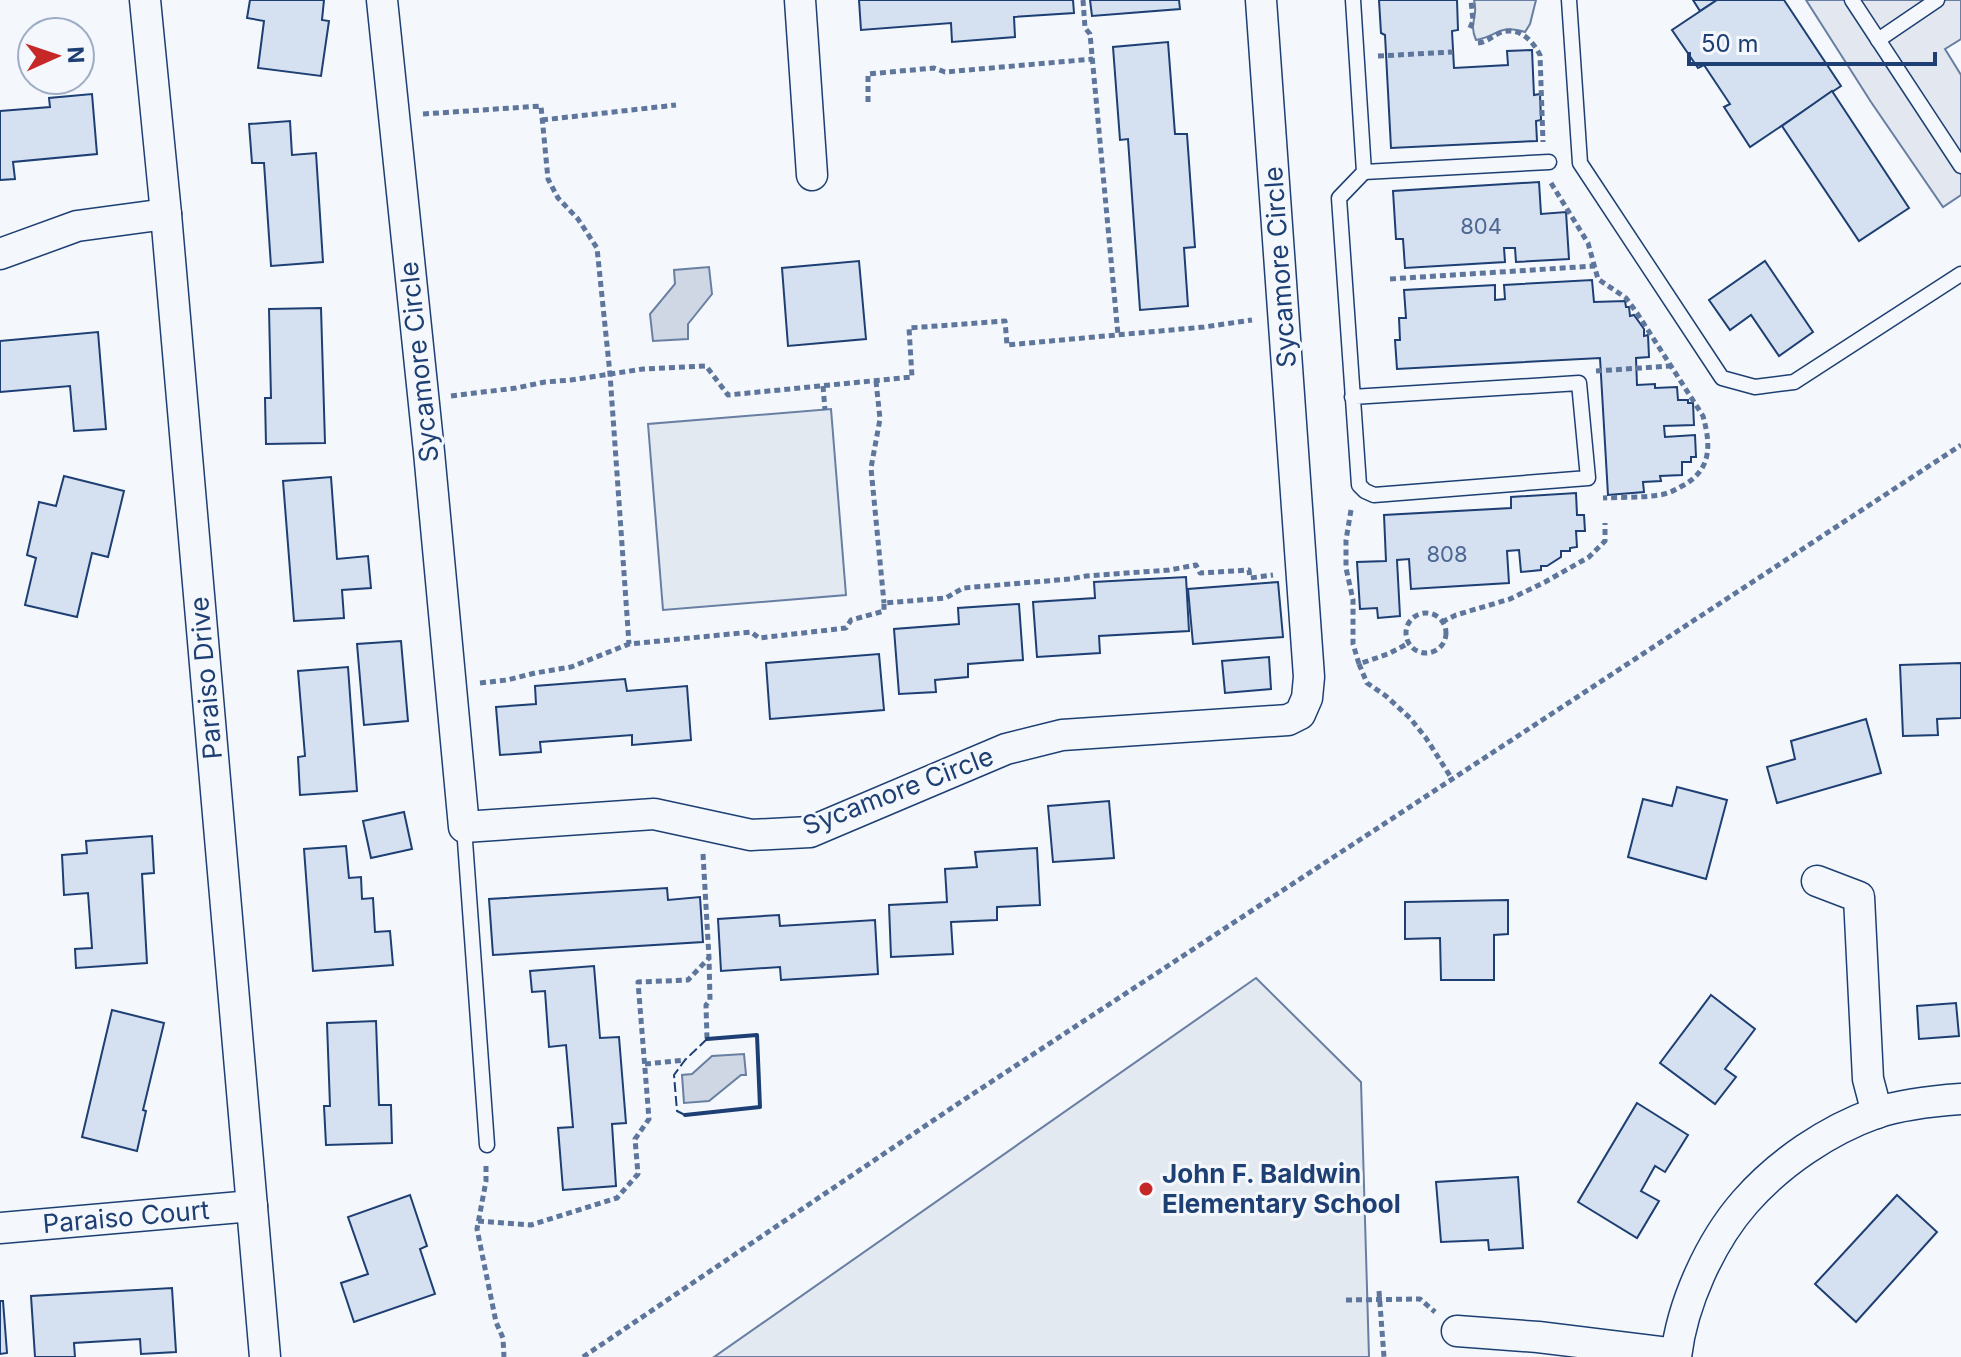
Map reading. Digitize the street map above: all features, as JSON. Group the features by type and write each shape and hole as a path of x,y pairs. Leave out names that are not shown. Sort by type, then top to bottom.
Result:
{"street":[{"name":"Paraiso Drive","path":"145,0 265,1357"},
{"name":"Sycamore Circle","path":"382,0 464,827 654,814 751,835 810,832 1006,749 1062,735 1288,720 1300,714 1307,698 1309,677 1261,0"},
{"path":"800,0 812,175"},
{"path":"0,254 77,226 166,214"},
{"path":"1817,881 1859,897 1868,1079 1877,1113"},
{"path":"1457,1331 1538,1337 1676,1355 1688,1301 1711,1251 1746,1201 1787,1162 1831,1134 1877,1113 1927,1101 1961,1099"},
{"name":"Paraiso Court","path":"0,1228 252,1206"}],"lane":[{"path":"1353,0 1364,172"},
{"path":"1569,0 1580,163 1722,378 1755,387 1794,382 1961,274"},
{"path":"1852,0 1961,166"},
{"path":"1878,40 1937,0"},
{"path":"1352,397 1579,383 1588,478 1374,495 1359,485 1352,397 1339,198 1364,172 1546,162"},
{"path":"464,827 487,1145"}],"path":[{"path":"1083,0 1085,28 1090,34 1093,59 1118,335"},
{"path":"1470,28 1473,21 1471,0"},
{"path":"1478,43 1502,32 1513,32 1526,36 1536,48 1540,55 1546,162 1552,186 1588,243 1598,279 1626,298 1703,416 1708,453 1702,470 1692,481 1660,495 1603,498"},
{"path":"1387,56 1453,52"},
{"path":"868,102 868,74 934,68 945,72 1093,59"},
{"path":"542,120 676,105"},
{"path":"393,117 541,106 548,179 558,198 578,219 597,248 610,374 629,644"},
{"path":"1390,279 1595,266"},
{"path":"423,400 643,369 706,366 728,395 876,381 912,377 909,328 1005,321 1007,345 1204,327 1283,316"},
{"path":"1601,371 1670,366"},
{"path":"451,685 507,680 571,667 629,644 751,632 759,638 846,628 851,620 884,611 871,468 880,419 876,381"},
{"path":"823,386 825,410"},
{"path":"583,1357 965,1099 1961,445"},
{"path":"1359,485 1346,540 1346,561 1353,600 1353,644 1359,664 1367,683 1410,718 1452,779"},
{"path":"1442,622 1510,599 1589,557 1605,541 1605,523"},
{"path":"884,603 946,598 963,588 1196,565 1200,573 1249,570 1250,578 1302,571"},
{"path":"1432,614 1442,622 1446,634 1436,650 1418,652 1409,643 1406,637 1408,624 1418,615 1432,614"},
{"path":"1359,664 1409,643"},
{"path":"701,825 709,958 707,1039"},
{"path":"478,1221 531,1225 617,1198 638,1174 635,1139 649,1119 638,982 688,980 709,958"},
{"path":"645,1064 685,1060"},
{"path":"487,1145 486,1181 477,1229 496,1322 503,1338 504,1357"},
{"path":"1379,1291 1384,1357"},
{"path":"1346,1300 1420,1299 1457,1331"}],"shaded area":[{"path":"1474,0 1536,0 1525,32 1509,29 1476,40 1473,29"},
{"path":"1806,0 1961,0 1961,39 1945,49 1961,75 1961,195 1943,207"},
{"path":"709,267 712,294 688,324 688,339 653,341 650,314 675,284 674,270"},
{"path":"831,409 846,595 663,610 648,424"},
{"name":"John F. Baldwin Elementary School","path":"1256,978 1361,1082 1369,1357 714,1357"},
{"path":"744,1054 746,1075 741,1075 709,1101 684,1103 682,1075 692,1074 712,1056"}],"building":[{"path":"250,0 324,0 322,20 329,21 321,76 258,68 264,21 247,18"},
{"path":"859,0 1073,0 1074,13 1014,17 1015,37 952,42 951,23 861,30"},
{"path":"1090,0 1179,0 1180,9 1092,16"},
{"path":"1379,0 1457,0 1458,30 1452,31 1454,68 1508,65 1507,51 1532,50 1534,95 1540,94 1541,120 1536,121 1537,141 1391,148 1385,35 1381,33"},
{"path":"1693,0 1717,0 1700,11"},
{"path":"1717,0 1784,0 1841,86 1750,147 1724,107 1730,104 1704,65 1698,68 1672,30"},
{"path":"1168,42 1175,134 1187,134 1195,247 1184,248 1188,306 1140,310 1128,139 1120,140 1113,47"},
{"path":"1832,91 1909,208 1859,241 1782,126"},
{"path":"92,96 97,154 13,162 15,179 0,180 0,111 50,107 49,98"},
{"path":"290,121 292,155 316,153 323,262 271,266 264,163 252,163 249,124"},
{"path":"1539,182 1541,214 1566,212 1569,259 1516,262 1515,248 1504,248 1505,262 1405,268 1403,239 1396,239 1393,191"},
{"path":"859,261 866,339 788,346 782,268"},
{"path":"1765,261 1813,332 1779,356 1751,315 1730,330 1709,300"},
{"path":"1592,280 1594,302 1625,301 1630,316 1634,315 1644,329 1644,336 1648,335 1649,357 1636,358 1637,385 1677,387 1678,400 1693,403 1694,425 1664,426 1665,437 1695,435 1696,457 1691,457 1691,462 1682,462 1682,475 1660,476 1661,481 1643,482 1644,492 1608,495 1600,358 1397,369 1395,340 1400,340 1399,318 1406,318 1404,290 1495,285 1495,300 1505,299 1504,285"},
{"path":"321,308 325,443 266,444 265,398 271,398 269,309"},
{"path":"98,332 106,429 74,431 70,386 0,392 0,341"},
{"path":"64,476 124,491 108,557 92,553 77,617 25,605 36,558 27,555 39,502 56,506"},
{"path":"331,477 337,559 368,556 371,588 342,590 344,618 294,621 283,481"},
{"path":"1576,493 1577,515 1584,515 1585,531 1576,531 1577,547 1561,551 1561,557 1547,566 1541,566 1541,570 1521,572 1519,550 1507,551 1509,583 1411,589 1409,559 1397,560 1400,616 1378,618 1377,608 1360,609 1357,562 1386,561 1384,515 1511,508 1511,497"},
{"path":"1186,577 1189,631 1099,636 1100,653 1037,657 1033,602 1095,598 1094,582"},
{"path":"1278,582 1283,637 1193,644 1188,589"},
{"path":"1019,604 1023,660 968,664 968,677 935,680 936,692 899,694 894,629 959,624 958,608"},
{"path":"401,641 408,721 364,725 357,644"},
{"path":"879,654 884,710 770,719 766,663"},
{"path":"1269,657 1271,689 1225,693 1222,661"},
{"path":"1961,663 1961,718 1937,719 1938,735 1903,736 1900,665"},
{"path":"348,667 357,791 300,795 298,757 305,756 298,671"},
{"path":"625,679 627,691 687,686 691,740 632,745 632,735 540,742 541,752 500,755 496,707 536,704 535,686"},
{"path":"1866,719 1881,773 1777,803 1767,767 1795,759 1791,741"},
{"path":"1677,787 1727,800 1706,879 1628,857 1643,799 1672,806"},
{"path":"1109,801 1114,858 1053,862 1048,806"},
{"path":"404,812 412,849 371,858 363,821"},
{"path":"152,836 154,873 142,874 147,963 76,968 75,949 92,948 88,893 64,895 62,855 87,853 86,841"},
{"path":"346,846 349,878 361,877 362,899 373,898 375,932 390,931 393,965 313,971 304,849"},
{"path":"1037,848 1040,905 997,907 997,920 951,922 953,954 891,957 889,905 947,902 945,869 977,867 975,852"},
{"path":"667,888 668,900 700,897 703,942 493,955 489,899"},
{"path":"1508,900 1508,934 1494,935 1494,980 1441,980 1440,938 1405,939 1405,902"},
{"path":"779,915 780,926 875,920 878,974 781,980 780,967 721,971 718,919"},
{"path":"594,966 600,1038 619,1037 626,1123 612,1124 616,1186 563,1190 558,1128 573,1127 566,1045 549,1047 545,991 532,992 530,971"},
{"path":"1711,995 1755,1029 1725,1069 1736,1077 1715,1104 1660,1063"},
{"path":"1956,1003 1959,1036 1919,1039 1917,1006"},
{"path":"112,1010 164,1023 143,1110 146,1111 137,1151 82,1137"},
{"path":"376,1021 379,1105 391,1105 392,1143 326,1145 324,1106 330,1106 327,1023"},
{"path":"1637,1103 1688,1135 1665,1172 1655,1166 1641,1191 1659,1201 1637,1238 1578,1202"},
{"path":"1518,1177 1523,1248 1489,1250 1488,1240 1441,1242 1436,1182"},
{"path":"410,1195 427,1246 420,1249 435,1294 354,1322 341,1283 368,1274 348,1217"},
{"path":"1897,1195 1937,1232 1856,1322 1815,1284"},
{"path":"172,1288 176,1352 141,1354 140,1339 74,1343 75,1357 35,1357 31,1296"},
{"path":"0,1301 3,1301 7,1353 0,1354"}],"fence":[{"path":"685,1115 677,1111 674,1075 707,1039"}],"wall":[{"path":"685,1115 760,1107 757,1035 707,1039"}],"place":[{"name":"John F. Baldwin Elementary School","path":"1146,1189"}]}
